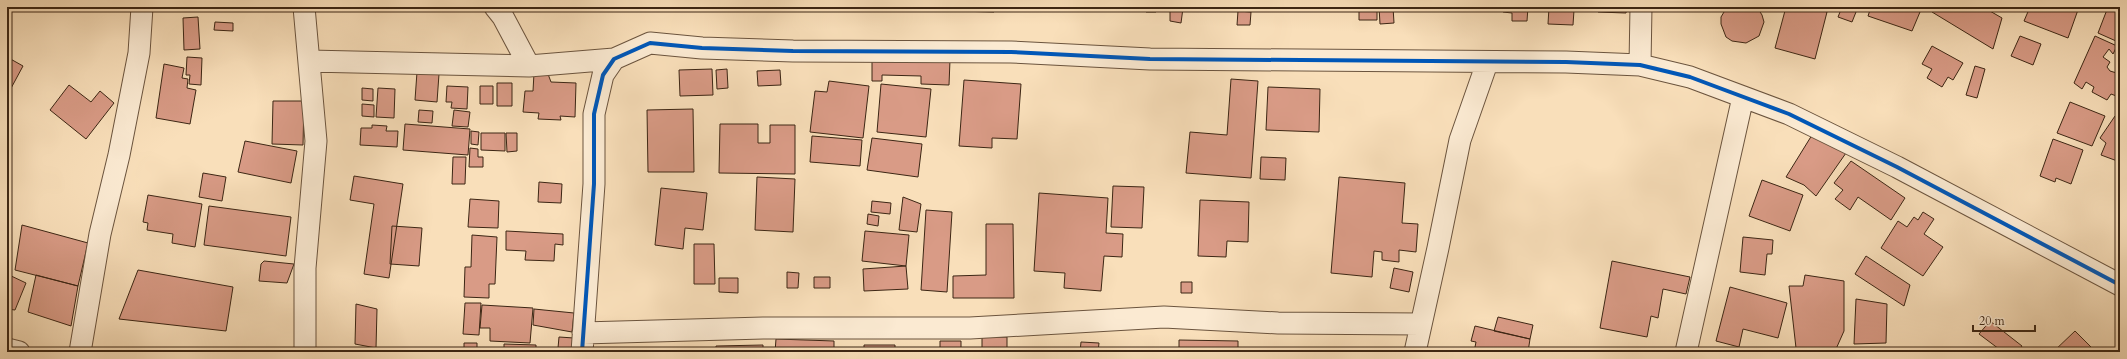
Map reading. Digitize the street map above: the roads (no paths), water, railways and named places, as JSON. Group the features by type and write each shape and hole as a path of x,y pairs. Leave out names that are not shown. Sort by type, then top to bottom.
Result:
{"street":[{"path":"80,352 100,234 119,155 139,53 142,7"},
{"path":"304,7 316,141 305,268 305,352"},
{"path":"495,7 503,17 529,66"},
{"path":"1640,65 1641,7"},
{"path":"309,61 376,64 466,63 529,66 614,59 650,43 702,48 793,51 1011,52 1150,59 1390,60 1487,63 1566,62 1640,65 1690,77 1789,114 1898,167 2120,285"},
{"path":"614,59 603,76 594,114 594,184 583,342 763,328 970,328 1164,317 1278,323 1421,324"},
{"path":"1415,352 1460,140 1487,63"},
{"path":"1686,352 1743,97"},
{"path":"7,349 19,352"}]}
